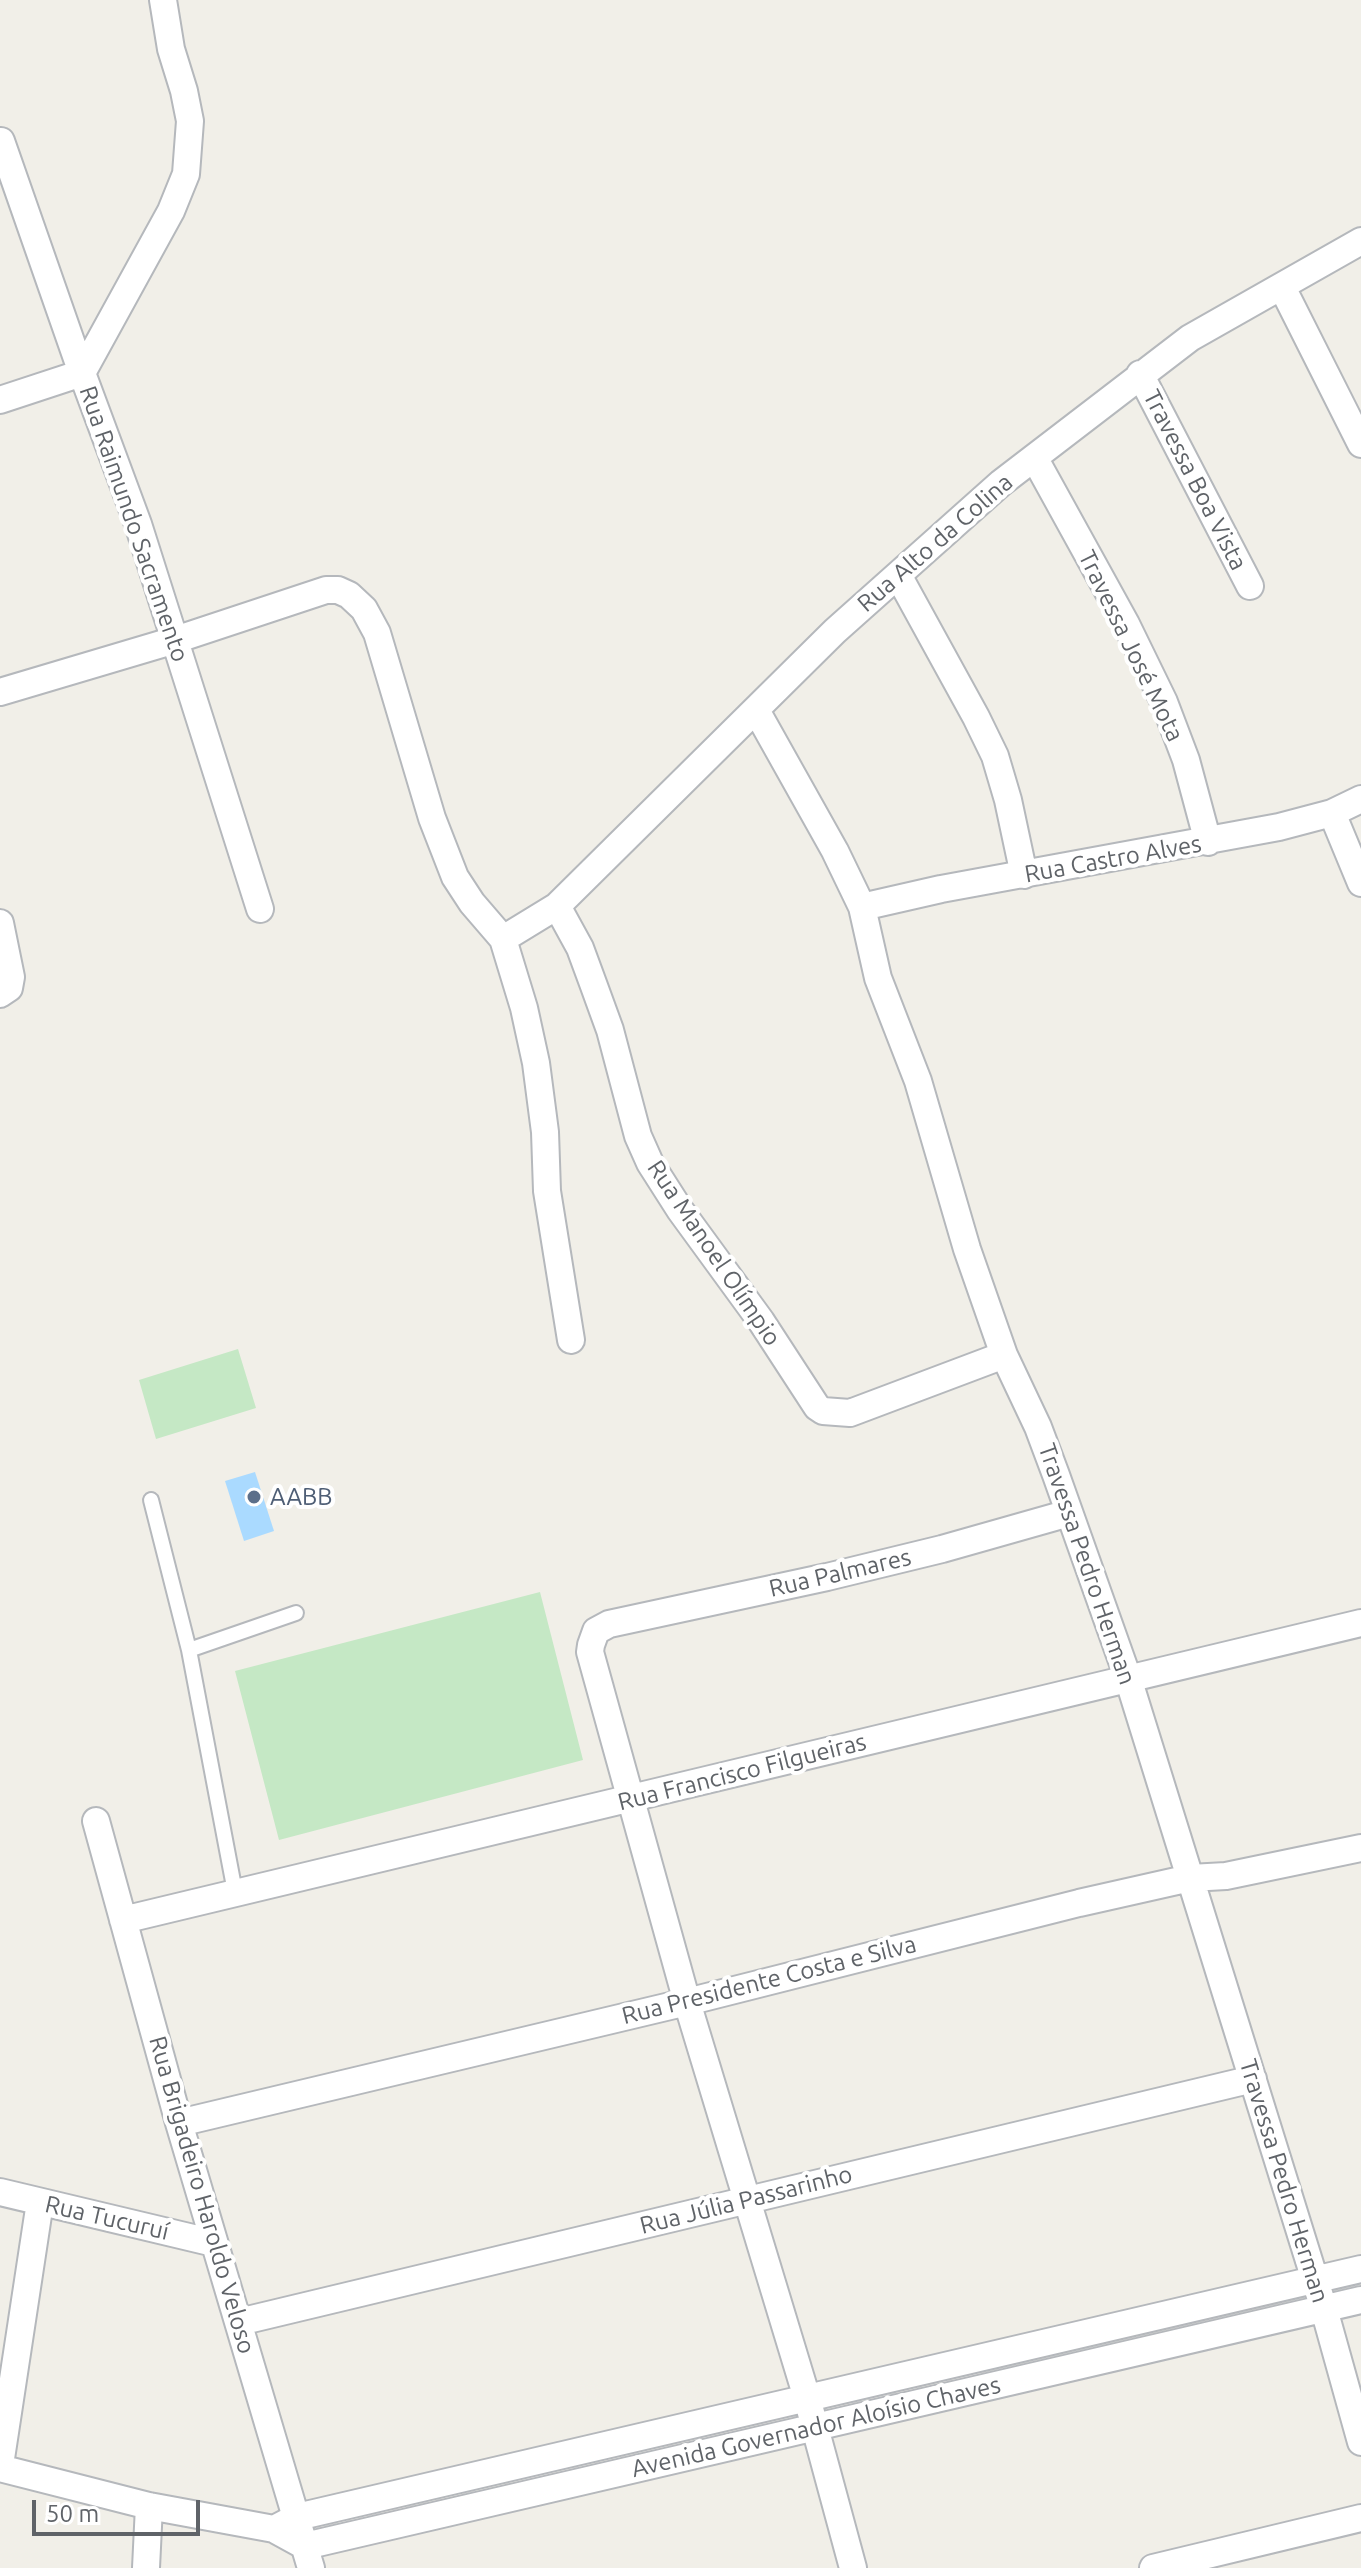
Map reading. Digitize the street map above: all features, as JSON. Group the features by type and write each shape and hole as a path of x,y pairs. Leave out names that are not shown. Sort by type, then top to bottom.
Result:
{"street":[{"path":"0,400 82,373 171,211 186,174 190,121 171,49 163,0"},
{"name":"Rua Raimundo Sacramento","path":"1,141 138,524 260,909"},
{"name":"Rua Alto da Colina","path":"557,906 835,631 1001,483 1140,374 1224,317 1361,241"},
{"path":"1282,287 1361,444"},
{"name":"Travessa Boa Vista","path":"1140,374 1250,586"},
{"name":"Travessa José Mota","path":"1035,459 1126,624 1164,702 1186,760 1208,842"},
{"path":"898,575 995,756 1024,875"},
{"path":"0,692 175,640 315,593 338,590 356,601 377,633 432,818 450,866 472,903 503,939 524,1008 536,1063 545,1132 547,1191 571,1340"},
{"name":"Travessa Pedro Herman","path":"756,710 835,851 862,907 878,978 918,1081 967,1249 1004,1355 1038,1427 1128,1678 1324,2309 1361,2442"},
{"name":"Rua Castro Alves","path":"862,907 941,889 1290,825 1332,813 1361,799"},
{"path":"1332,813 1361,883"},
{"path":"503,939 557,906"},
{"name":"Rua Manoel Olímpio","path":"557,906 580,948 610,1030 638,1136 650,1163 817,1407 823,1411 850,1413 1004,1355"},
{"path":"0,923 6,985"},
{"name":"Rua Palmares","path":"630,1799 590,1652 596,1631 609,1624 942,1549 1069,1513"},
{"name":"Rua Francisco Filgueiras","path":"123,1920 1361,1623"},
{"path":"630,1799 745,2200 807,2398 853,2568"},
{"name":"Rua Brigadeiro Haroldo Veloso","path":"96,1821 179,2123 239,2322 285,2523"},
{"name":"Rua Presidente Costa e Silva","path":"179,2123 687,2002 949,1934 1190,1878 1226,1876 1361,1848"},
{"name":"Rua Júlia Passarinho","path":"239,2322 1253,2079"},
{"name":"Rua Tucuruí","path":"0,2192 214,2243"},
{"path":"0,2466 40,2202"},
{"name":"Avenida Governador Aloísio Chaves","path":"0,2466 149,2506 285,2523 1361,2269"},
{"name":"Avenida Governador Aloísio Chaves","path":"285,2523 308,2557 815,2427 1361,2300"},
{"path":"146,2568 149,2506"},
{"path":"1153,2568 1361,2518"}],"lane":[{"path":"151,1500 189,1650 235,1892"},
{"path":"189,1650 296,1613"}],"green space":[{"path":"238,1349 256,1408 156,1439 139,1380"},
{"path":"540,1592 583,1760 279,1840 235,1671"}],"water":[{"path":"255,1472 274,1531 244,1541 225,1481"}],"place":[{"name":"AABB","path":"254,1497"}]}
